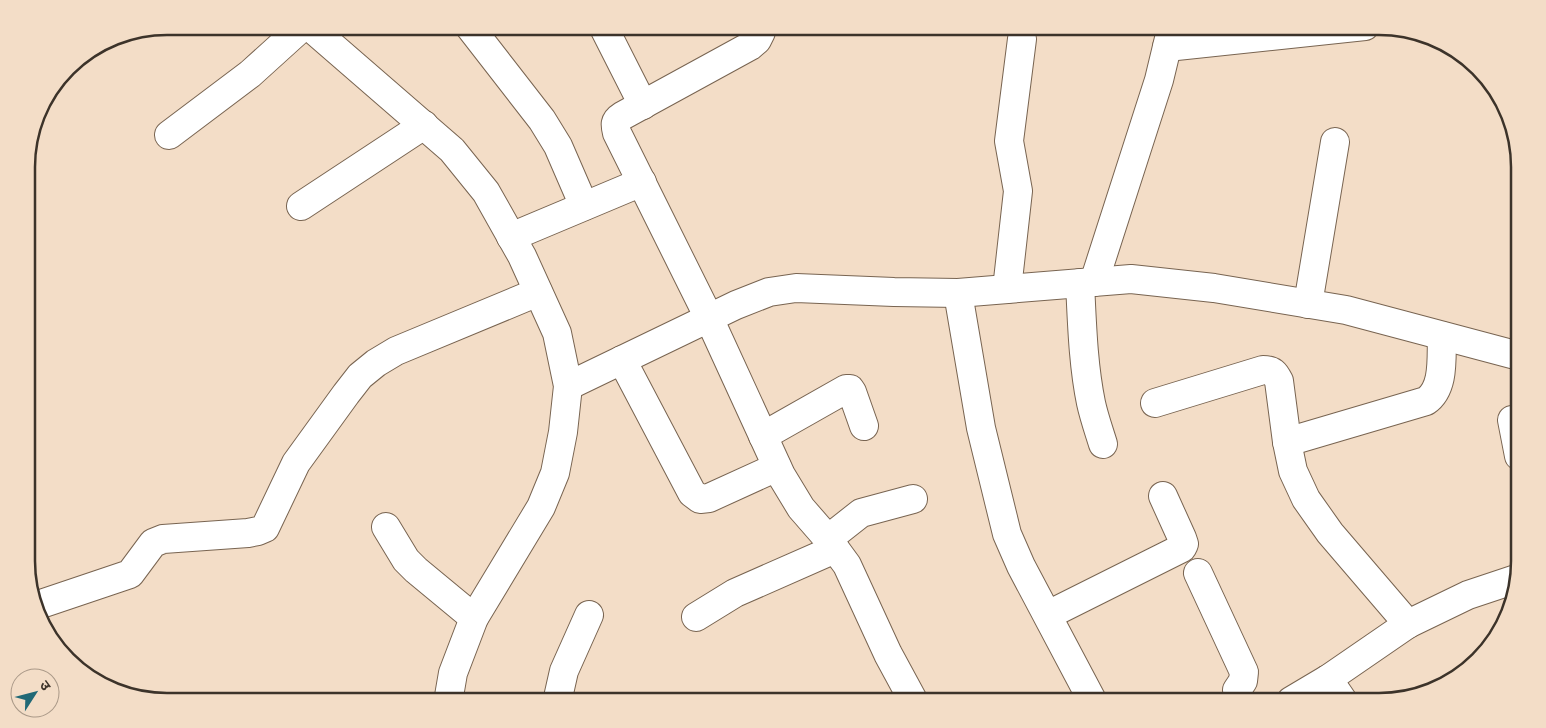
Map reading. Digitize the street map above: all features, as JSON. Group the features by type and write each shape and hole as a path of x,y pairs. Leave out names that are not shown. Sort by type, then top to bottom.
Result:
{"street":[{"path":"170,134 250,74 293,35"},
{"path":"319,35 452,150 486,192 511,237 557,333 568,386 563,432 555,473 541,507 474,618 453,673 450,693"},
{"path":"477,35 542,120 558,146 584,206"},
{"path":"608,35 643,104"},
{"path":"759,35 758,40 750,46 617,119 615,125 709,318 777,467 801,508 832,544 847,566 888,654 909,693"},
{"path":"1103,444 1092,404 1083,347 1087,282 1159,80 1170,36 1190,35"},
{"path":"1006,289 1018,191 1009,141 1022,39"},
{"path":"301,206 424,125"},
{"path":"1308,304 1335,142"},
{"path":"511,237 642,182"},
{"path":"568,386 736,305 769,292 796,288 958,293 1131,279 1214,288 1346,310 1511,354"},
{"path":"42,604 130,574 153,543 163,539 248,533 265,528 296,463 360,376 376,363 396,351 538,292"},
{"path":"958,293 981,428 1007,534 1021,566 1088,693"},
{"path":"1287,442 1426,401 1433,396 1440,376 1442,336"},
{"path":"622,360 692,492 700,499 709,498 777,467"},
{"path":"1155,402 1263,370 1271,370 1276,373 1293,471 1306,499 1330,533 1408,624"},
{"path":"762,436 846,389 850,389 852,392 864,426"},
{"path":"1048,615 1182,548 1184,544 1182,538 1163,496"},
{"path":"696,617 734,593 832,544 860,513 913,498"},
{"path":"386,527 406,560 474,618"},
{"path":"1198,573 1244,672 1243,681 1237,690 1238,693"},
{"path":"1305,693 1408,624 1468,595 1509,581"},
{"path":"560,693 564,671 589,615"},
{"path":"1328,679 1337,693"}]}
